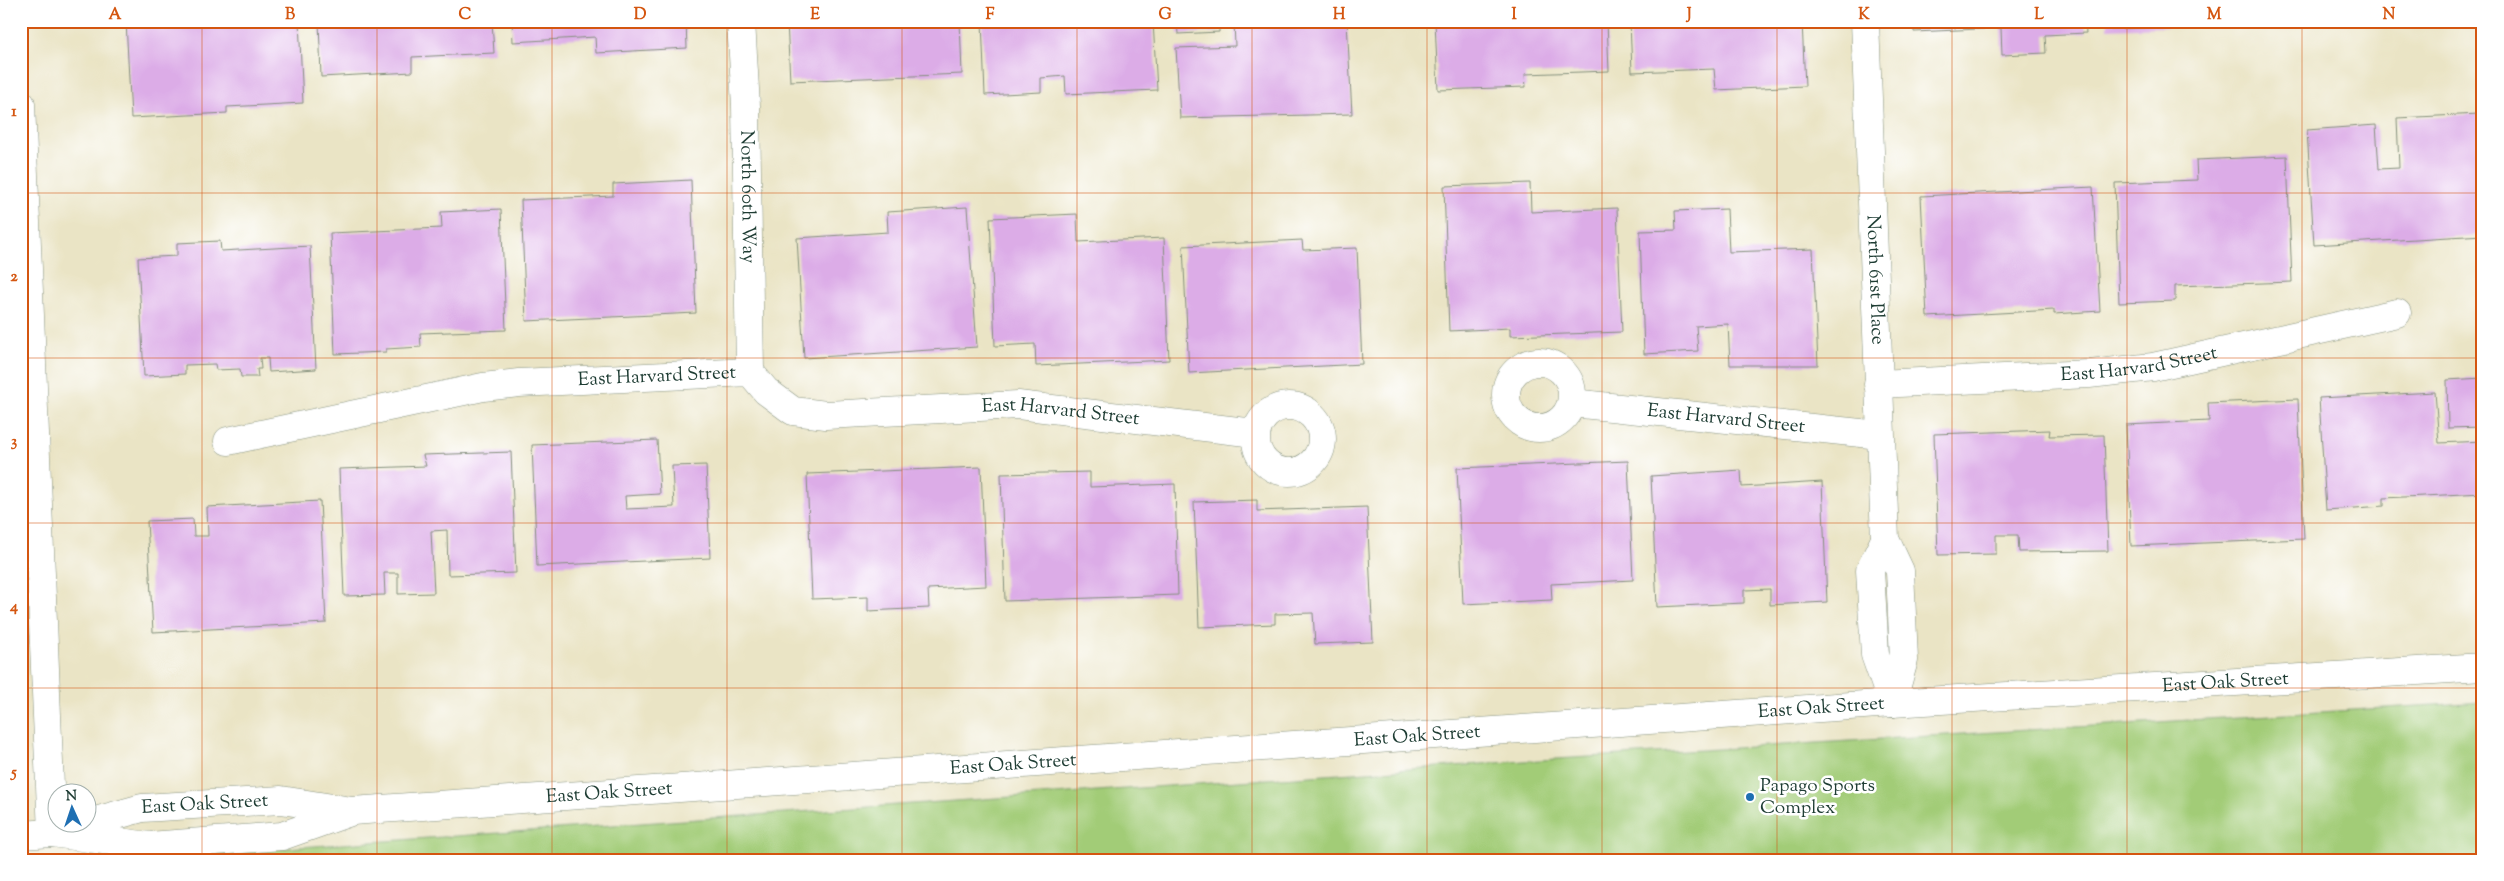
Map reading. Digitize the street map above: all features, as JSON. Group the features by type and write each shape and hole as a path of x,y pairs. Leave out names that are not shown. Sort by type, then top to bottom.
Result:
{"street":[{"name":"North 60th Way","path":"741,21 746,106 750,372"},
{"name":"North 61st Place","path":"1865,21 1885,539 1900,572 1904,660 1892,703"},
{"path":"21,104 50,784"},
{"name":"East Harvard Street","path":"1878,384 2089,374 2153,367 2397,314"},
{"name":"East Harvard Street","path":"228,441 483,387 519,383 750,372 766,391 793,411 826,415 1018,405 1255,434"},
{"name":"East Harvard Street","path":"1572,403 1880,434"},
{"name":"East Oak Street","path":"98,820 142,808 281,800 352,812 1892,703 2483,668"},
{"name":"East Oak Street","path":"61,834 158,845 282,836 352,812"},
{"name":"East Oak Street","path":"21,835 48,833"}],"green space":[{"name":"Papago Sports Complex","path":"2483,702 2483,860 115,860 1524,761"}],"building":[{"path":"126,21 299,21 303,103 227,107 227,113 131,118"},
{"path":"319,21 492,21 494,53 412,57 412,72 321,77"},
{"path":"512,21 686,21 687,48 596,53 595,37 513,42"},
{"path":"787,21 960,21 962,74 790,81"},
{"path":"982,21 1153,21 1157,90 1066,94 1065,76 1041,78 1041,92 985,95"},
{"path":"1177,21 1219,21 1219,32 1178,34"},
{"path":"1234,21 1347,21 1352,114 1180,118 1176,48 1235,46"},
{"path":"1435,21 1607,21 1609,71 1525,74 1526,87 1438,90"},
{"path":"1630,21 1802,21 1805,86 1716,90 1714,69 1632,72"},
{"path":"1914,21 2085,21 2086,33 2045,35 2046,53 2002,55 2001,28 1914,32"},
{"path":"2108,21 2166,21 2167,27 2108,29"},
{"path":"2479,114 2483,235 2314,245 2307,130 2376,125 2379,169 2399,168 2397,118"},
{"path":"2287,156 2292,282 2175,286 2175,301 2119,303 2115,183 2197,180 2196,160"},
{"path":"691,180 696,313 526,321 521,200 613,196 613,184"},
{"path":"1530,183 1531,212 1617,208 1622,332 1510,336 1510,328 1449,331 1444,186"},
{"path":"2093,187 2100,311 2054,314 2054,310 1927,317 1921,196"},
{"path":"967,207 977,347 804,358 797,238 888,232 887,212"},
{"path":"501,209 506,330 420,333 421,347 386,349 386,352 335,354 330,233 442,228 441,212"},
{"path":"1727,209 1729,252 1813,249 1818,365 1730,365 1728,324 1696,326 1698,351 1644,354 1640,231 1676,230 1675,211"},
{"path":"1077,214 1078,242 1164,238 1169,360 1036,366 1035,344 995,346 990,218"},
{"path":"1302,240 1303,250 1357,248 1362,364 1189,373 1183,246"},
{"path":"220,241 221,251 310,246 316,369 269,372 268,358 260,358 261,369 257,369 258,377 241,377 240,369 216,370 215,364 185,365 185,374 144,376 138,258 177,256 177,243"},
{"path":"2483,378 2483,427 2448,428 2447,380"},
{"path":"2435,392 2439,443 2483,441 2483,493 2384,498 2384,506 2326,510 2319,398"},
{"path":"2298,399 2304,539 2131,546 2126,425 2209,421 2208,403"},
{"path":"2050,430 2049,436 2104,435 2108,551 2019,552 2018,535 1996,535 1996,554 1938,555 1934,434"},
{"path":"657,440 660,494 625,496 626,509 674,507 672,466 706,465 710,558 537,566 532,445"},
{"path":"511,452 516,573 448,575 447,530 431,531 434,593 398,594 398,573 384,573 385,595 344,596 339,469 426,466 423,455"},
{"path":"1628,461 1633,580 1551,584 1552,600 1463,604 1457,468"},
{"path":"981,467 986,586 928,589 929,608 868,611 868,597 812,599 807,474"},
{"path":"1741,470 1742,487 1822,482 1827,602 1770,605 1770,589 1744,590 1744,603 1657,607 1651,476"},
{"path":"1090,472 1090,487 1175,484 1178,595 1005,601 1001,474"},
{"path":"1257,500 1257,511 1367,507 1373,642 1315,644 1313,613 1275,614 1275,624 1199,627 1194,502"},
{"path":"320,501 326,623 153,632 147,521 193,519 194,536 208,536 207,507"}],"place":[{"name":"Papago Sports Complex","path":"1750,797"}]}
